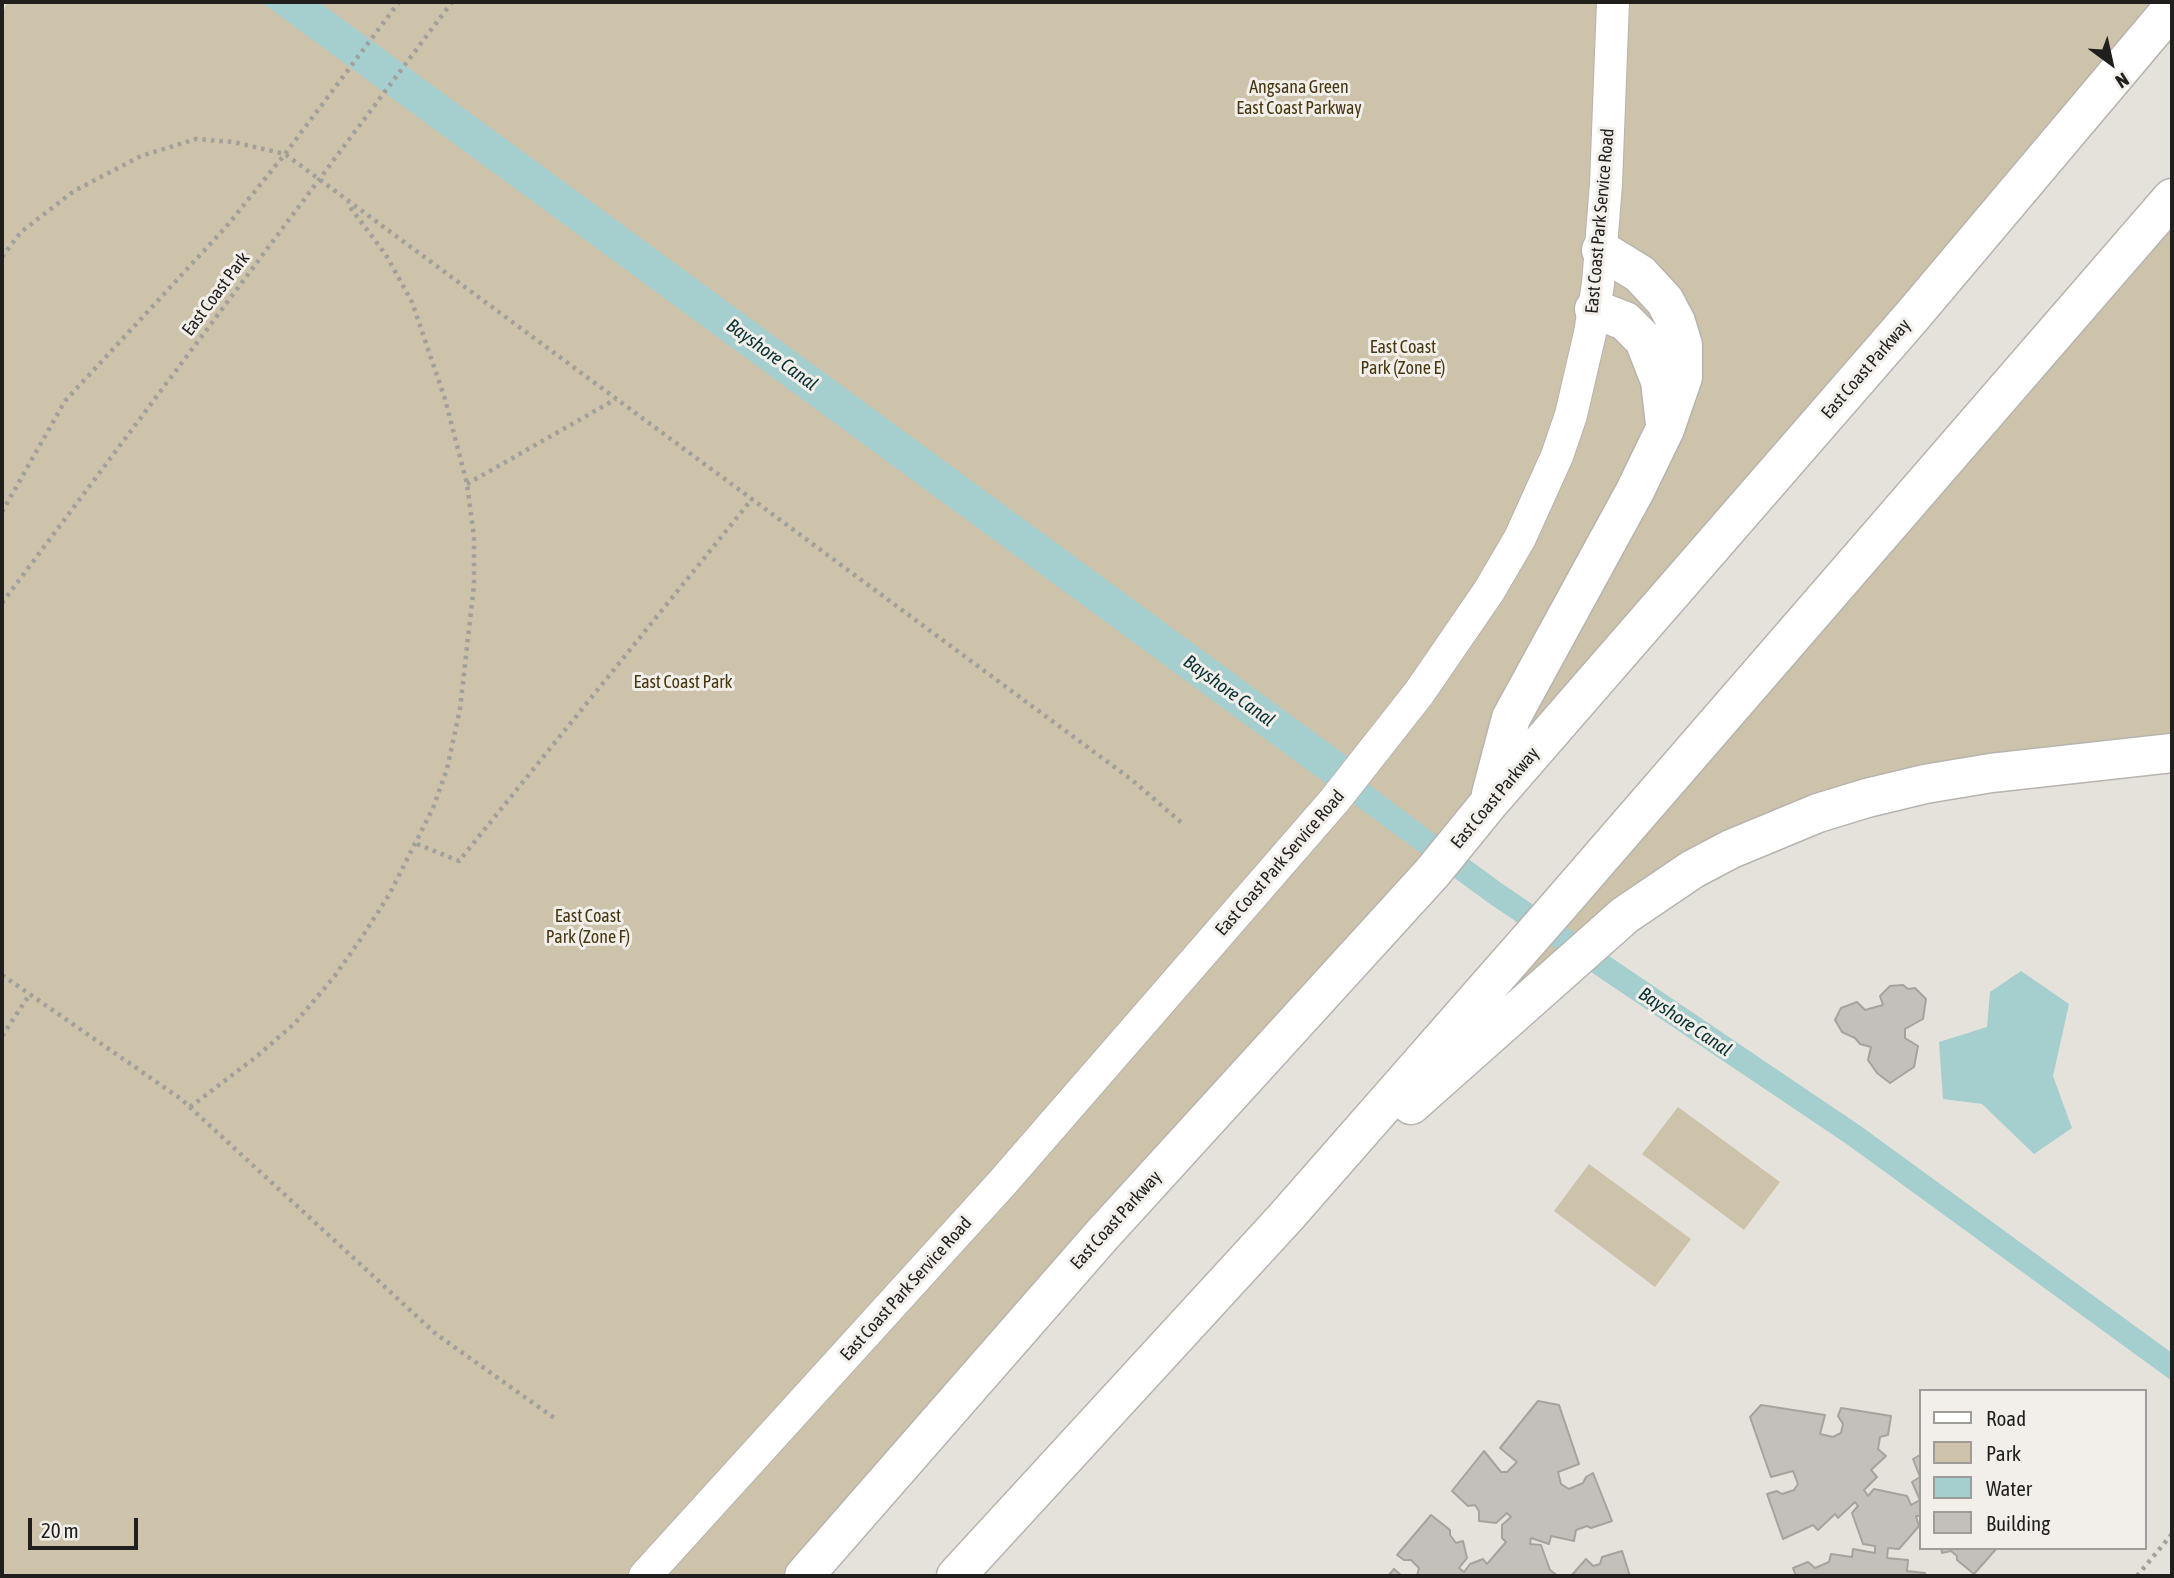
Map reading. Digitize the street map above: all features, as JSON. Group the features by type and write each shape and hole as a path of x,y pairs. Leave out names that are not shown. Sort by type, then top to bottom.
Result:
{"highway":[{"name":"East Coast Parkway","path":"804,1576 1102,1235 1432,873 1489,803 1914,314 2172,8"},
{"path":"956,1576 1284,1218 1556,909 2172,198"},
{"path":"1489,803 1511,719 1604,553 1665,429 1684,377 1683,345 1676,322 1665,301 1649,282 1630,266 1601,250"},
{"path":"1594,309 1625,321 1644,340 1660,380 1665,429"},
{"path":"1284,1218 1599,939 1657,892 1693,869 1773,830 1867,798 1991,773 2172,752"}],"street":[{"name":"East Coast Park Service Road","path":"645,1576 1003,1182 1334,802 1453,645 1520,538 1557,456 1571,415 1594,309 1601,250 1613,2"}],"path":[{"path":"2,512 65,401 226,227 285,154 399,2"},
{"name":"East Coast Park","path":"2,603 452,2"},
{"path":"2,257 21,232 74,191 141,156 196,139 233,142 285,154 1132,780 1183,824"},
{"path":"190,1107 272,1044 315,1001 373,921 417,844 433,808 447,769 460,709 474,585 474,537 467,484 445,399 412,302 391,262 342,196"},
{"path":"467,484 616,399"},
{"path":"417,844 459,861 752,499"},
{"path":"2,975 190,1107 436,1334 557,1420"},
{"path":"2,1036 30,994"},
{"path":"2137,1576 2172,1534"}],"green space":[{"name":"East Coast Park","path":"7,2 2172,2 793,1576 2,1576 2,16"},
{"path":"2172,197 2172,748 1997,766 1657,891 1289,1212"},
{"path":"1678,1107 1780,1182 1744,1230 1642,1154"},
{"path":"1589,1164 1691,1239 1655,1287 1554,1211"}],"water":[{"name":"Bayshore Canal","path":"261,2 319,2 1348,757 1343,765 1504,885 1862,1127 2172,1353 2172,1381 1848,1145 1490,904"},
{"path":"2021,971 2069,1004 2053,1076 2072,1128 2034,1154 1982,1104 1943,1099 1939,1042 1987,1027 1990,992"}],"building":[{"path":"1903,985 1908,989 1915,988 1926,999 1923,1019 1905,1029 1905,1038 1918,1046 1914,1067 1890,1083 1877,1073 1868,1060 1871,1047 1860,1044 1855,1038 1842,1032 1835,1020 1841,1008 1857,1002 1865,1010 1883,1005 1880,996 1890,986"},
{"path":"1538,1401 1559,1405 1579,1464 1558,1472 1561,1484 1569,1489 1583,1483 1586,1477 1593,1473 1612,1521 1576,1530 1574,1541 1551,1536 1549,1544 1531,1538 1530,1544 1541,1545 1550,1570 1558,1576 1417,1576 1419,1568 1411,1560 1404,1560 1397,1555 1431,1515 1450,1530 1456,1543 1463,1541 1467,1558 1459,1568 1464,1572 1470,1564 1483,1559 1487,1564 1506,1542 1502,1538 1502,1525 1511,1517 1507,1513 1496,1523 1479,1521 1479,1511 1475,1505 1468,1506 1452,1491 1484,1451 1501,1472 1507,1472 1517,1462 1500,1448"},
{"path":"1761,1405 1825,1415 1820,1434 1833,1437 1841,1433 1843,1424 1838,1416 1841,1408 1891,1416 1888,1435 1880,1437 1878,1449 1886,1456 1871,1470 1877,1477 1864,1490 1868,1496 1874,1489 1907,1496 1911,1505 1918,1501 1918,1527 1899,1549 1888,1548 1887,1558 1908,1560 1907,1571 1925,1573 1925,1576 1796,1576 1793,1568 1808,1562 1815,1568 1829,1562 1831,1554 1852,1557 1853,1549 1875,1553 1875,1546 1863,1544 1852,1513 1858,1506 1855,1502 1838,1518 1835,1514 1818,1530 1813,1525 1783,1539 1767,1494 1777,1491 1782,1494 1794,1490 1798,1484 1793,1471 1771,1477 1750,1417"},
{"path":"1918,1456 1918,1472 1913,1459"},
{"path":"1918,1478 1918,1496 1912,1482"},
{"path":"1941,1550 1995,1550 1974,1574 1957,1560 1957,1556 1951,1551 1942,1553"},
{"path":"1622,1551 1630,1576 1571,1576 1586,1559 1593,1566 1600,1564 1602,1557"},
{"path":"1394,1569 1402,1576 1388,1576"}],"park label":[{"name":"Angsana Green East Coast Parkway","path":"1299,98"},
{"name":"East Coast Park (Zone E)","path":"1403,357"},
{"name":"East Coast Park (Zone F)","path":"588,926"}]}
